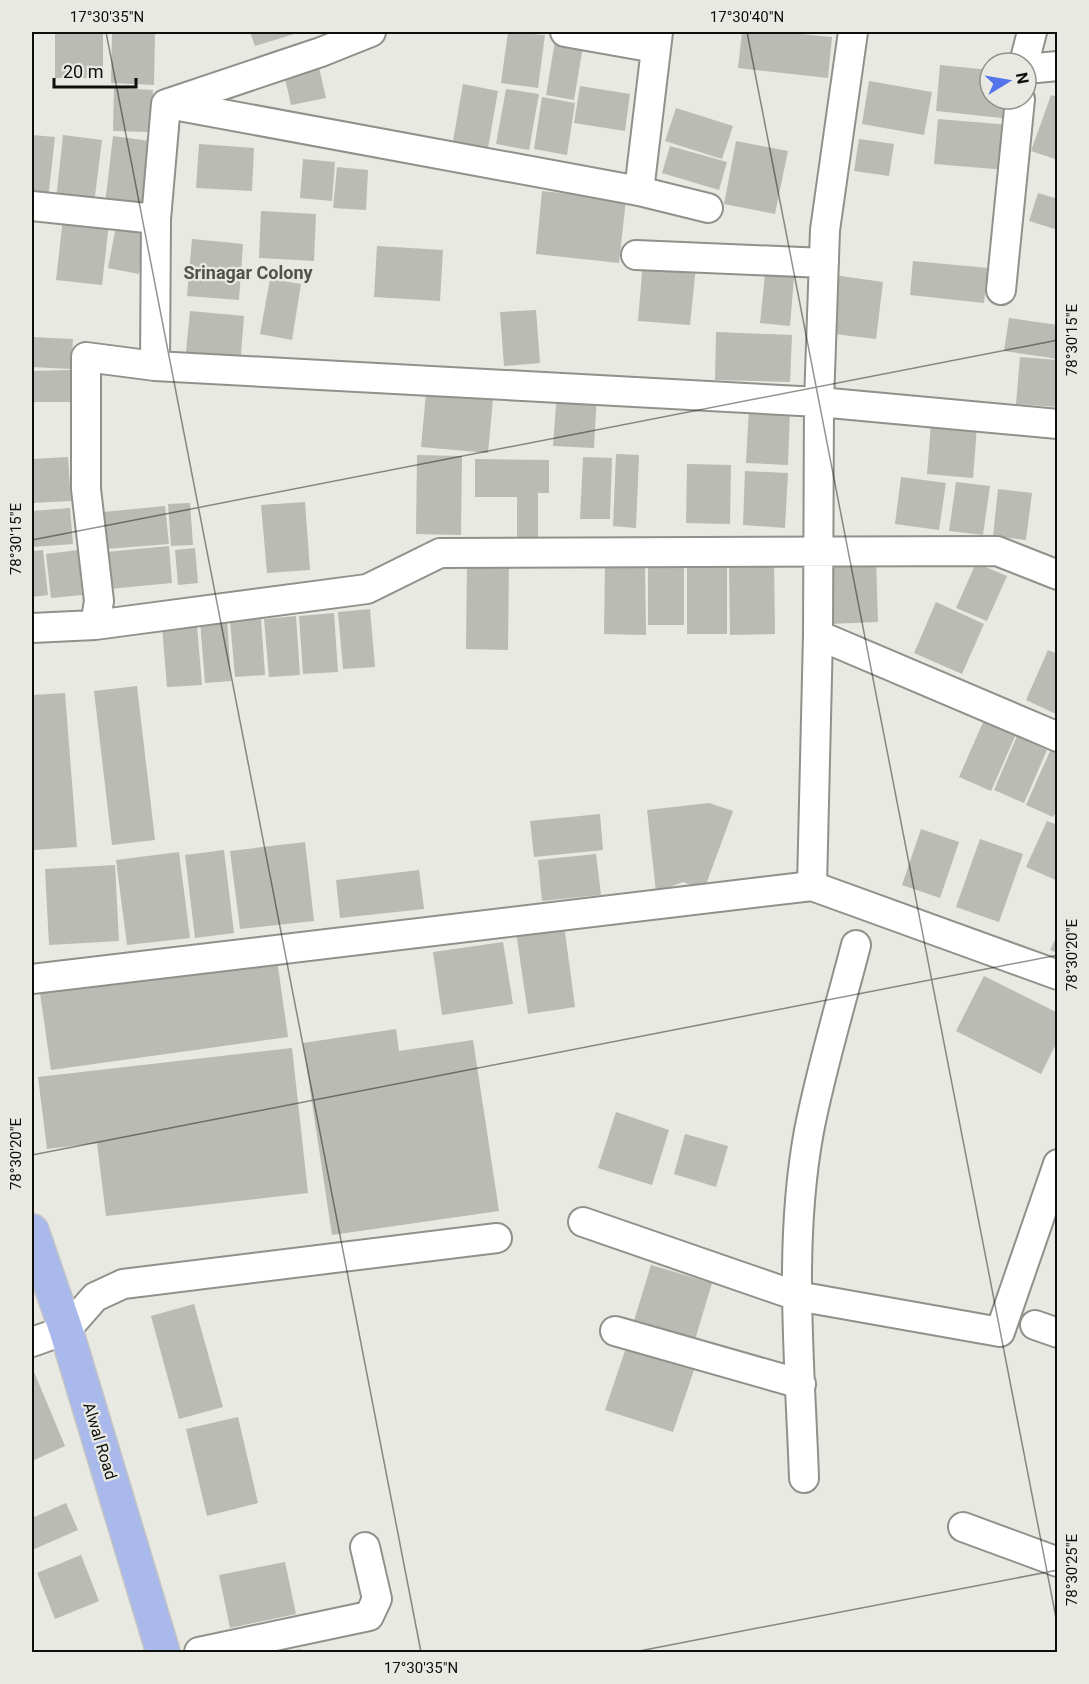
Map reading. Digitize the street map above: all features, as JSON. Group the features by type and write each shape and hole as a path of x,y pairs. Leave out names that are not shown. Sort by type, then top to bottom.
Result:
{"main road":[{"name":"Alwal Road","path":"32,1231 66,1330 163,1653"}],"street":[{"path":"166,104 317,42 371,32"},
{"path":"565,32 657,40 639,190"},
{"path":"812,886 818,635 819,402 825,230 853,32"},
{"path":"1027,51 1032,32"},
{"path":"1038,68 1058,66"},
{"path":"166,104 639,190 708,208"},
{"path":"155,366 156,219 166,104"},
{"path":"1001,290 1019,111"},
{"path":"32,206 156,219"},
{"path":"636,255 824,263"},
{"path":"95,625 99,601 86,489 86,357 155,366 819,402 1058,424"},
{"path":"32,628 95,625 367,589 440,553 819,549 997,550 1058,575"},
{"path":"818,635 1058,737"},
{"path":"32,979 812,886 1058,975"},
{"path":"804,1478 797,1296 799,1227 809,1132 856,945"},
{"path":"583,1221 797,1296 1000,1332 1058,1164"},
{"path":"32,1342 66,1330 95,1298 123,1284 497,1238"},
{"path":"615,1330 801,1384"},
{"path":"963,1527 1058,1562"},
{"path":"199,1653 369,1616 377,1599 365,1547"}],"building":[{"path":"55,32 103,32 103,78 55,78"},
{"path":"112,32 155,32 154,85 111,83"},
{"path":"250,32 293,32 294,34 255,46"},
{"path":"508,32 545,35 538,88 501,83"},
{"path":"742,32 780,32 832,37 828,78 738,68"},
{"path":"556,35 584,40 574,100 546,95"},
{"path":"318,63 326,98 291,105 283,70"},
{"path":"940,65 978,69 978,111 1012,111 1011,119 936,111"},
{"path":"869,81 932,92 924,135 862,124"},
{"path":"463,84 498,91 488,148 453,141"},
{"path":"580,86 630,94 625,131 574,123"},
{"path":"114,88 153,90 151,132 113,131"},
{"path":"506,89 539,94 529,150 496,144"},
{"path":"1051,95 1058,97 1058,160 1031,151"},
{"path":"542,97 575,103 567,155 534,149"},
{"path":"676,108 733,126 722,159 665,141"},
{"path":"938,119 1010,125 1007,170 934,164"},
{"path":"32,135 55,137 48,199 32,197"},
{"path":"63,135 102,140 94,204 56,200"},
{"path":"113,136 157,142 149,209 105,204"},
{"path":"859,139 894,144 889,176 854,171"},
{"path":"736,141 788,151 775,214 724,204"},
{"path":"199,144 254,148 252,191 196,188"},
{"path":"670,146 727,162 719,190 662,173"},
{"path":"303,159 335,162 332,201 300,198"},
{"path":"337,167 368,170 366,210 333,208"},
{"path":"542,191 626,200 619,263 536,254"},
{"path":"1038,193 1058,199 1058,230 1029,221"},
{"path":"261,211 316,214 314,261 259,258"},
{"path":"63,218 109,224 102,285 56,280"},
{"path":"117,221 148,227 139,274 108,268"},
{"path":"192,239 243,244 239,300 187,296"},
{"path":"377,246 443,250 440,301 374,297"},
{"path":"643,261 696,266 690,325 638,321"},
{"path":"913,261 988,268 984,303 910,295"},
{"path":"765,274 794,277 790,326 760,323"},
{"path":"834,275 883,282 876,339 826,333"},
{"path":"270,279 301,284 292,340 260,334"},
{"path":"536,310 540,363 504,366 500,312"},
{"path":"190,311 244,316 240,367 185,361"},
{"path":"1009,318 1058,325 1058,359 1004,351"},
{"path":"716,332 792,335 790,382 715,380"},
{"path":"32,337 73,339 71,369 32,367"},
{"path":"1020,357 1058,360 1058,407 1016,404"},
{"path":"70,370 70,402 32,402 32,371"},
{"path":"557,391 597,393 594,448 553,446"},
{"path":"426,393 493,399 488,453 421,447"},
{"path":"749,407 790,409 788,465 746,463"},
{"path":"931,423 977,426 973,478 927,474"},
{"path":"616,454 639,455 636,528 613,526"},
{"path":"417,455 462,456 461,535 416,534"},
{"path":"68,457 71,501 32,503 32,459"},
{"path":"583,457 612,458 610,519 580,519"},
{"path":"475,459 549,460 549,493 538,493 538,537 517,537 517,497 475,497"},
{"path":"687,464 731,465 730,524 686,523"},
{"path":"745,471 788,473 785,528 743,525"},
{"path":"901,477 946,483 939,530 895,524"},
{"path":"956,482 990,486 983,535 949,531"},
{"path":"998,489 1032,493 1026,540 993,536"},
{"path":"305,502 310,570 267,573 261,505"},
{"path":"190,503 193,545 171,546 168,504"},
{"path":"165,506 169,544 106,549 103,512"},
{"path":"70,508 73,544 32,547 32,511"},
{"path":"169,546 172,583 109,589 106,552"},
{"path":"195,548 198,583 178,585 175,550"},
{"path":"43,550 48,595 32,597 32,551"},
{"path":"78,550 82,595 51,598 46,554"},
{"path":"876,559 878,622 829,624 826,560"},
{"path":"648,560 684,560 684,625 648,625"},
{"path":"729,560 774,560 775,634 730,635"},
{"path":"467,561 509,562 508,650 466,649"},
{"path":"976,563 1007,576 987,621 956,608"},
{"path":"605,564 645,564 646,635 604,634"},
{"path":"687,565 727,565 727,634 687,634"},
{"path":"936,602 984,624 962,674 914,653"},
{"path":"370,609 375,667 343,669 338,612"},
{"path":"334,613 338,672 303,674 299,616"},
{"path":"296,616 300,675 269,677 264,619"},
{"path":"227,619 231,681 205,683 200,621"},
{"path":"261,619 265,675 235,677 230,621"},
{"path":"197,625 202,685 167,687 162,627"},
{"path":"1048,650 1058,654 1058,715 1026,700"},
{"path":"137,686 155,840 112,845 94,691"},
{"path":"65,693 77,847 34,850 32,695"},
{"path":"984,720 1016,734 991,791 959,777"},
{"path":"1017,736 1047,750 1024,803 994,790"},
{"path":"1050,751 1058,754 1058,808 1053,817 1026,805"},
{"path":"709,803 733,811 704,890 683,882 656,892 647,810"},
{"path":"600,814 603,850 534,857 530,821"},
{"path":"1047,821 1058,825 1058,881 1026,867"},
{"path":"921,829 959,842 940,898 902,885"},
{"path":"980,839 1023,854 999,922 956,907"},
{"path":"305,842 314,921 240,929 230,851"},
{"path":"224,850 234,933 195,938 185,855"},
{"path":"179,852 190,938 127,945 116,860"},
{"path":"596,854 601,895 542,901 538,860"},
{"path":"115,865 119,941 49,945 45,869"},
{"path":"419,870 424,909 340,918 336,880"},
{"path":"564,925 575,1007 528,1014 516,932"},
{"path":"1058,933 1058,953 1050,950"},
{"path":"503,942 513,1004 442,1015 433,952"},
{"path":"276,953 288,1037 51,1070 39,986"},
{"path":"984,976 1058,1013 1058,1040 1041,1074 956,1031"},
{"path":"396,1029 399,1051 473,1040 499,1211 332,1235 303,1043"},
{"path":"292,1048 308,1193 106,1216 97,1143 47,1149 38,1077"},
{"path":"616,1112 669,1130 652,1185 598,1168"},
{"path":"685,1134 728,1146 716,1187 674,1174"},
{"path":"651,1265 712,1283 694,1343 633,1324"},
{"path":"194,1304 223,1407 179,1419 151,1316"},
{"path":"628,1342 696,1364 673,1432 605,1410"},
{"path":"32,1367 65,1446 32,1461"},
{"path":"238,1417 258,1503 207,1516 186,1429"},
{"path":"66,1503 78,1530 32,1550 32,1518"},
{"path":"81,1555 99,1601 55,1619 37,1573"},
{"path":"285,1562 296,1614 230,1628 219,1575"},
{"path":"301,1649 302,1652 287,1652 287,1651"}],"district":[{"name":"Srinagar Colony","path":"248,272"}]}
